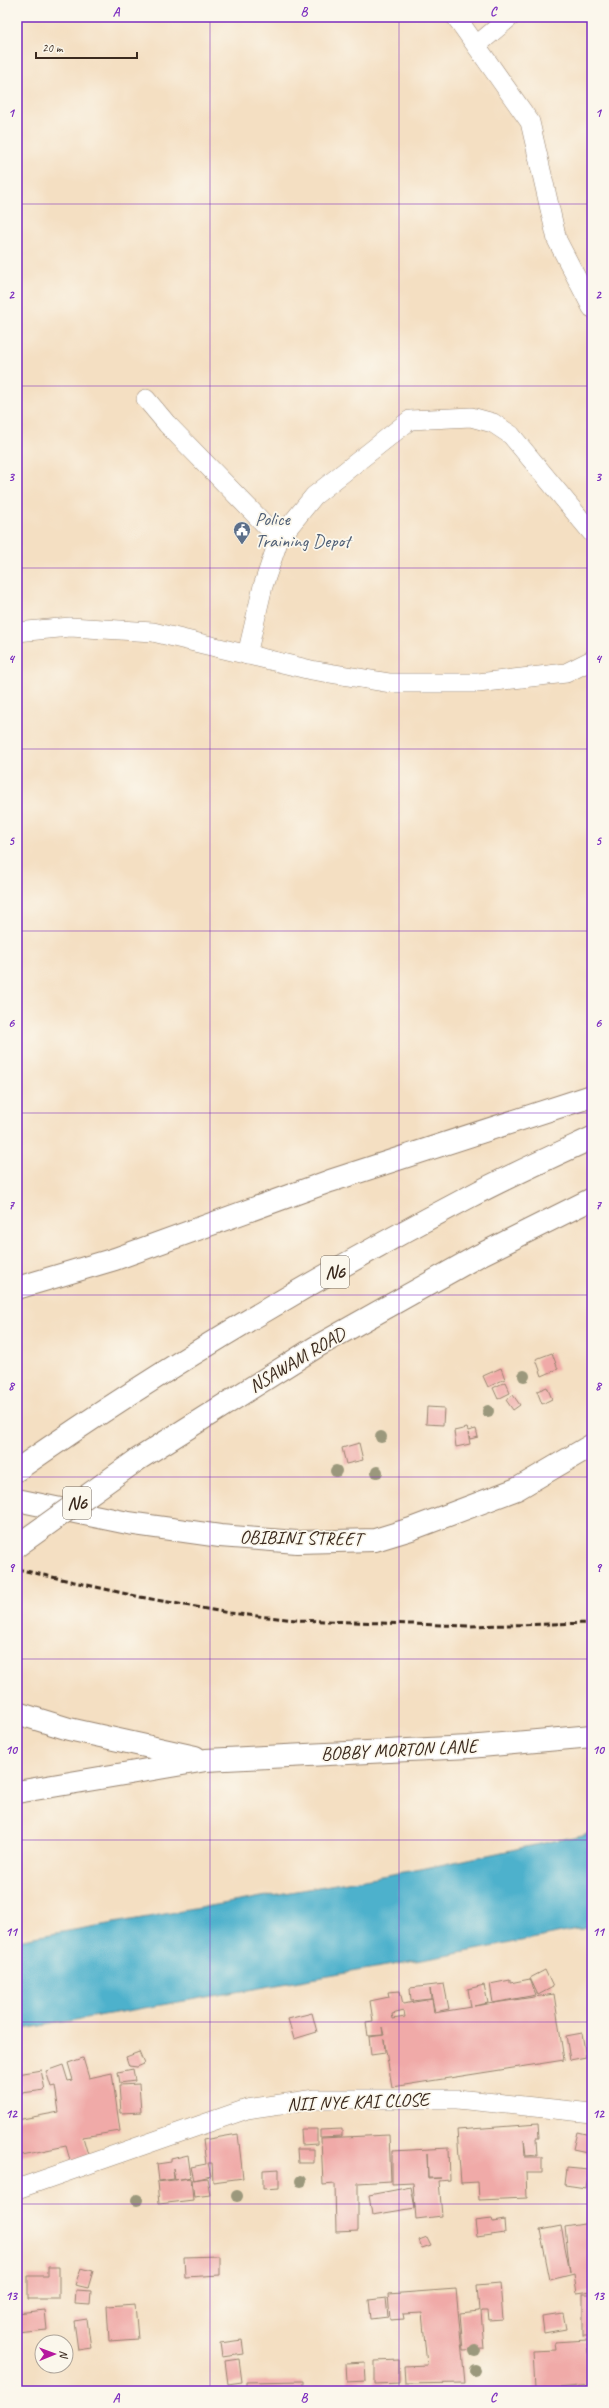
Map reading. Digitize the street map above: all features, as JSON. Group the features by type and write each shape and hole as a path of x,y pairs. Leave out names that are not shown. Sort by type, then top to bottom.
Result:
{"main road":[{"path":"17,1288 115,1259 330,1181 592,1096"},
{"name":"N6","path":"17,1470 86,1421 247,1321 469,1197 592,1138"},
{"name":"NSAWAM ROAD","path":"17,1546 137,1460 316,1347 485,1252 592,1199"},
{"name":"OBIBINI STREET","path":"17,1500 128,1523 220,1536 297,1542 375,1540 412,1529 517,1489 592,1444"},
{"name":"BOBBY MORTON LANE","path":"17,1713 69,1729 206,1760"},
{"name":"BOBBY MORTON LANE","path":"17,1792 206,1760 469,1747 592,1736"}],"lane":[{"path":"456,17 530,122 557,240 592,308"},
{"path":"477,45 510,17"},
{"path":"146,399 167,424 279,539"},
{"path":"247,655 263,586 279,539 314,496 410,420 471,417 493,423 511,435 592,533"},
{"path":"20,629 70,627 152,632 311,670 390,683 478,683 566,673 592,660"},
{"name":"NII NYE KAI CLOSE","path":"17,2189 247,2109 315,2099 457,2099 592,2113"}],"water":[{"path":"592,1833 592,1927 450,1955 17,2030 17,1940 421,1869"}],"building":[{"path":"552,1353 558,1369 542,1376 536,1359"},
{"path":"501,1368 505,1379 488,1387 483,1376"},
{"path":"505,1382 510,1393 498,1399 493,1388"},
{"path":"547,1387 552,1399 542,1404 537,1391"},
{"path":"513,1395 520,1405 513,1410 506,1400"},
{"path":"427,1407 444,1408 443,1425 426,1424"},
{"path":"467,1428 468,1431 476,1429 478,1437 470,1439 468,1433 470,1444 456,1447 454,1431"},
{"path":"359,1443 363,1460 346,1464 342,1448"},
{"path":"545,1970 553,1987 538,1995 530,1978"},
{"path":"530,1979 536,1995 493,2003 490,1984 510,1980 510,1983"},
{"path":"444,1984 449,2009 435,2012 430,1989 431,1999 411,2001 410,1988"},
{"path":"484,1985 488,2003 474,2006 554,1994 564,2060 392,2087 384,2039 385,2053 371,2055 369,2037 384,2035 382,2027 383,2035 368,2036 366,2022 373,2021 370,2001 389,1997 388,1992 400,1991 403,2004 432,1999 434,2013 471,2007 468,1989","holes":["404,2011 405,2017 393,2019 392,2014"]},
{"path":"312,2013 317,2032 294,2039 288,2019"},
{"path":"582,2033 586,2057 570,2060 566,2036"},
{"path":"139,2052 144,2064 137,2067 129,2066 126,2057"},
{"path":"83,2058 89,2078 112,2073 120,2131 83,2137 90,2162 72,2167 66,2146 17,2156 17,2120 59,2112 55,2086 51,2087 46,2071 63,2065 68,2081 73,2080 68,2063"},
{"path":"133,2069 135,2081 120,2083 118,2072"},
{"path":"41,2070 45,2090 22,2093 18,2074"},
{"path":"139,2084 141,2112 121,2113 119,2085"},
{"path":"538,2124 539,2138 536,2138 537,2155 526,2156 524,2139 525,2157 542,2157 542,2173 526,2173 527,2198 479,2200 478,2182 461,2183 457,2130"},
{"path":"301,2129 317,2129 317,2144 302,2145"},
{"path":"342,2129 342,2136 320,2137 320,2130"},
{"path":"577,2132 590,2135 587,2152 573,2149"},
{"path":"592,2133 592,2155 587,2154"},
{"path":"238,2134 243,2178 213,2182 212,2163 208,2163 211,2176 194,2180 191,2167 206,2164 203,2140"},
{"path":"389,2135 391,2181 358,2183 358,2231 336,2232 335,2184 323,2185 321,2138"},
{"path":"449,2148 450,2180 439,2181 442,2216 416,2219 413,2183 392,2184 392,2151"},
{"path":"297,2149 314,2149 314,2163 298,2163"},
{"path":"188,2155 191,2177 175,2180 173,2168 174,2179 159,2181 157,2164 171,2162 171,2159"},
{"path":"567,2168 589,2170 586,2188 565,2185"},
{"path":"279,2169 279,2188 263,2189 263,2170"},
{"path":"191,2178 193,2200 159,2204 157,2182"},
{"path":"207,2178 210,2195 194,2197 192,2180"},
{"path":"411,2187 415,2208 372,2215 369,2195"},
{"path":"492,2219 493,2222 504,2220 505,2233 477,2237 475,2221"},
{"path":"590,2223 592,2241 592,2291 577,2293 574,2274 550,2280 540,2230 561,2226 570,2273 565,2227"},
{"path":"427,2237 431,2245 422,2248 419,2240"},
{"path":"220,2256 220,2275 185,2277 184,2257"},
{"path":"48,2267 59,2267 59,2299 28,2299 28,2276 48,2276"},
{"path":"81,2268 93,2271 88,2288 75,2285"},
{"path":"500,2283 503,2319 489,2320 488,2311 481,2311 484,2349 463,2350 460,2313 479,2311 477,2285"},
{"path":"456,2289 465,2383 405,2384 404,2366 427,2365 422,2313 403,2314 404,2319 390,2320 388,2294"},
{"path":"76,2290 91,2291 90,2305 75,2304"},
{"path":"583,2294 592,2294 592,2336 583,2336"},
{"path":"386,2298 388,2317 371,2319 369,2300"},
{"path":"135,2304 138,2339 109,2341 107,2306"},
{"path":"45,2310 47,2330 17,2333 17,2313"},
{"path":"563,2313 566,2329 544,2333 542,2316"},
{"path":"87,2319 91,2348 78,2350 74,2321"},
{"path":"242,2340 244,2354 222,2357 220,2343"},
{"path":"587,2340 588,2353 592,2353 592,2375 589,2370 591,2385 535,2390 533,2351 556,2350 555,2342"},
{"path":"239,2359 242,2382 228,2384 225,2361"},
{"path":"399,2360 399,2383 375,2384 375,2361"},
{"path":"365,2362 366,2381 347,2382 346,2363"},
{"path":"303,2381 303,2391 247,2391 247,2382"}],"railway":[{"path":"17,1569 140,1597 229,1613 296,1620 469,1626 592,1623"}],"place":[{"name":"Police Training Depot","path":"242,545"}]}
